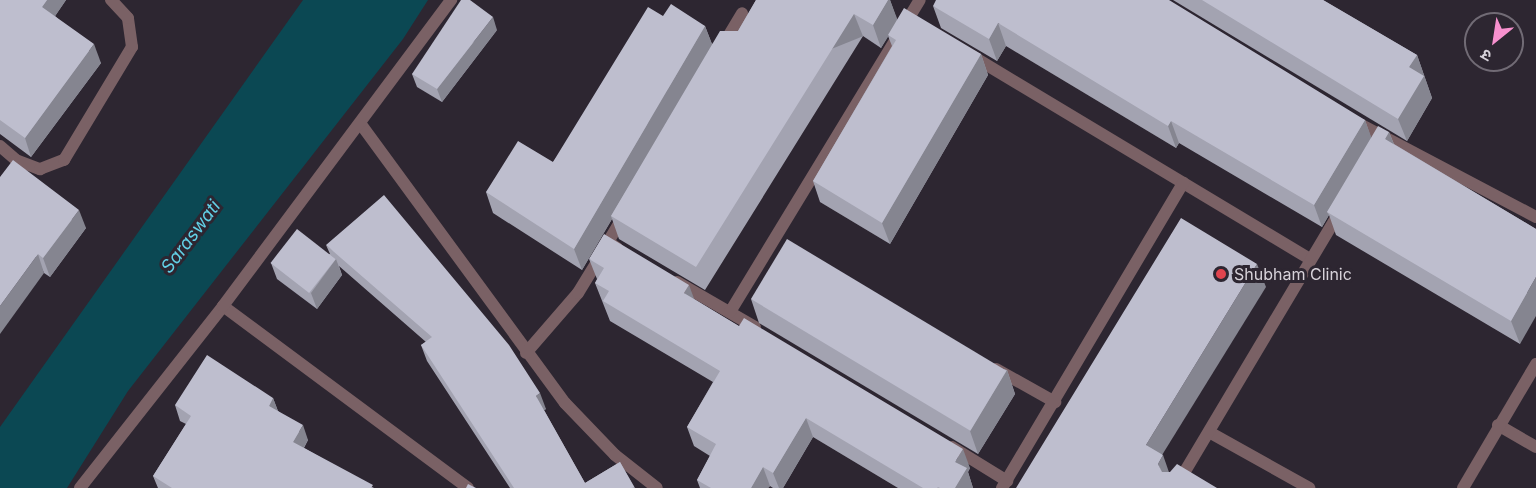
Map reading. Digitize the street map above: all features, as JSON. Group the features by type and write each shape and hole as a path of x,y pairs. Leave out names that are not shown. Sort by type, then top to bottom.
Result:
{"street":[{"path":"0,147 16,160 40,169 64,160 132,47 128,18 111,0"},
{"path":"80,488 223,306 451,0"},
{"path":"730,312 778,244 914,21 920,0"},
{"path":"719,53 742,13"},
{"path":"960,48 1311,259"},
{"path":"1344,115 1380,144 1536,217"},
{"path":"360,123 526,353 590,431 657,488"},
{"path":"938,439 1004,484 1055,402 1183,183"},
{"path":"1175,488 1347,199"},
{"path":"526,353 578,293 631,202"},
{"path":"608,242 628,254"},
{"path":"669,277 770,336"},
{"path":"223,306 468,488"},
{"path":"984,362 1055,402"},
{"path":"1462,488 1536,364"},
{"path":"1498,425 1536,447"},
{"path":"1209,432 1309,488"}],"water":[{"name":"Saraswati","path":"303,0 428,0 403,39 128,391 67,488 0,488 0,427"}],"building":[{"path":"0,0 47,0 42,7 94,44 25,138 0,120"},
{"path":"461,0 470,0 493,17 437,89 412,74"},
{"path":"756,0 888,0 873,25 854,14 696,267 611,216 720,31 738,31"},
{"path":"936,0 1169,0 1365,120 1314,205 1171,121 1168,126 998,23 989,39 933,6"},
{"path":"1202,0 1323,0 1417,55 1409,67 1424,76 1398,119"},
{"path":"671,4 705,26 574,249 486,192 518,141 553,162 648,7 663,16"},
{"path":"904,8 981,54 882,223 813,181 896,40 888,35"},
{"path":"1378,126 1389,132 1385,139 1536,229 1536,277 1511,321 1327,212"},
{"path":"13,160 79,210 43,258 38,254 0,306 0,177"},
{"path":"384,195 509,345 540,393 536,396 585,483 620,462 634,487 514,488 421,345 432,337 326,245"},
{"path":"1181,218 1257,264 1146,445 1163,455 1158,464 1162,472 1170,472 1177,464 1217,488 1016,488"},
{"path":"297,229 336,259 309,293 271,263"},
{"path":"604,234 689,285 684,293 739,326 744,318 963,449 955,462 967,468 955,488 923,488 806,418 773,473 763,467 751,488 711,488 697,480 716,444 687,427 720,371 603,301 609,291 595,283 604,268 589,259"},
{"path":"787,239 1006,371 970,431 751,299"},
{"path":"207,355 273,398 269,406 303,425 293,442 373,485 371,488 172,488 153,476 191,416 175,405"}],"place":[{"name":"Shubham Clinic","path":"1221,274"}]}
